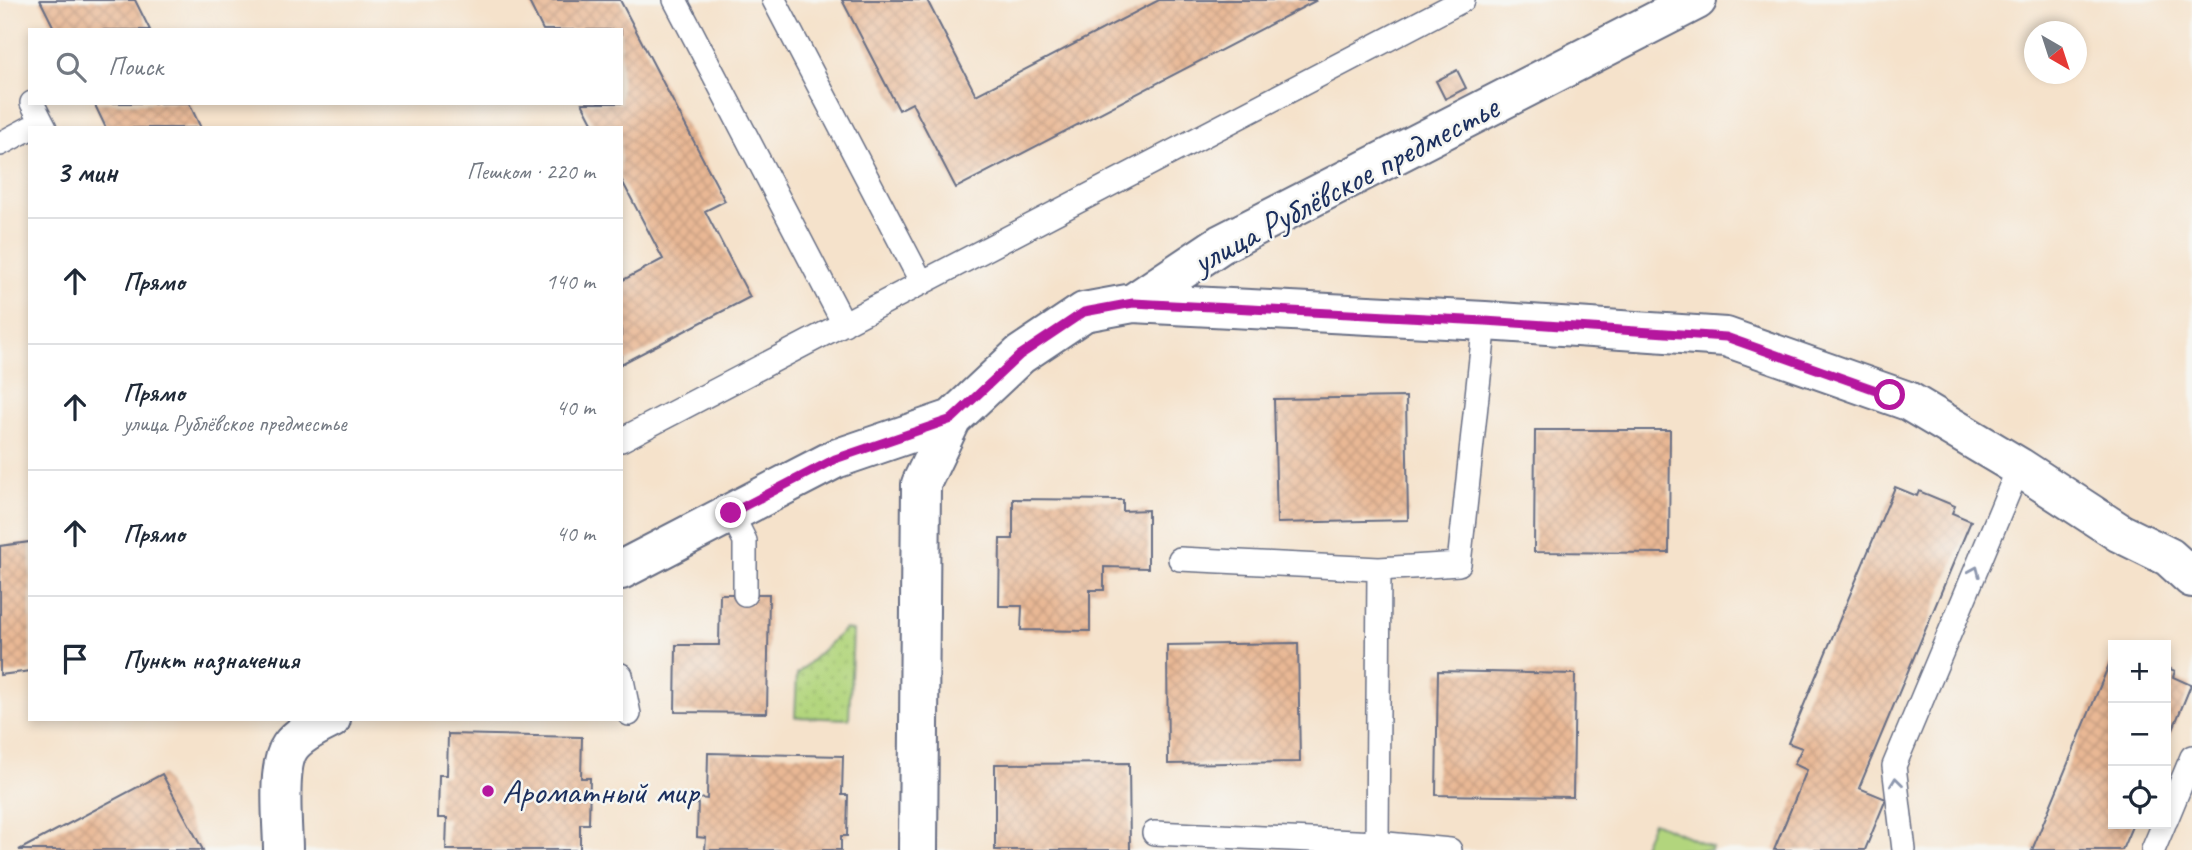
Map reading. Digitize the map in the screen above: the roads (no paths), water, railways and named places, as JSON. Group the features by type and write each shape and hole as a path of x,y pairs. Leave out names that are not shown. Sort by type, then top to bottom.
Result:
{"street":[{"name":"улица Рублёвское предместье","path":"918,850 921,484 952,419 1020,355 1084,312 1133,303 1221,244 1697,0"},
{"path":"1133,303 1485,321 1726,337 1908,401 2019,467 2120,533 2169,557 2192,578"},
{"path":"623,569 835,459 952,419"},
{"path":"284,850 282,769 289,747 309,730 327,721"}],"lane":[{"path":"675,0 844,324"},
{"path":"774,0 922,284"},
{"path":"623,439 1463,0"},
{"path":"0,144 34,115"},
{"path":"1180,559 1378,569 1459,564 1485,321"},
{"path":"1904,850 1894,766 2019,467"},
{"path":"731,513 745,541 745,594"},
{"path":"1377,843 1378,569"},
{"path":"623,685 629,714"},
{"path":"2171,808 2192,757"},
{"path":"2153,850 2162,829"},
{"path":"1154,833 1377,843 1450,850"}],"place":[{"name":"Ароматный мир","path":"488,791"}]}
